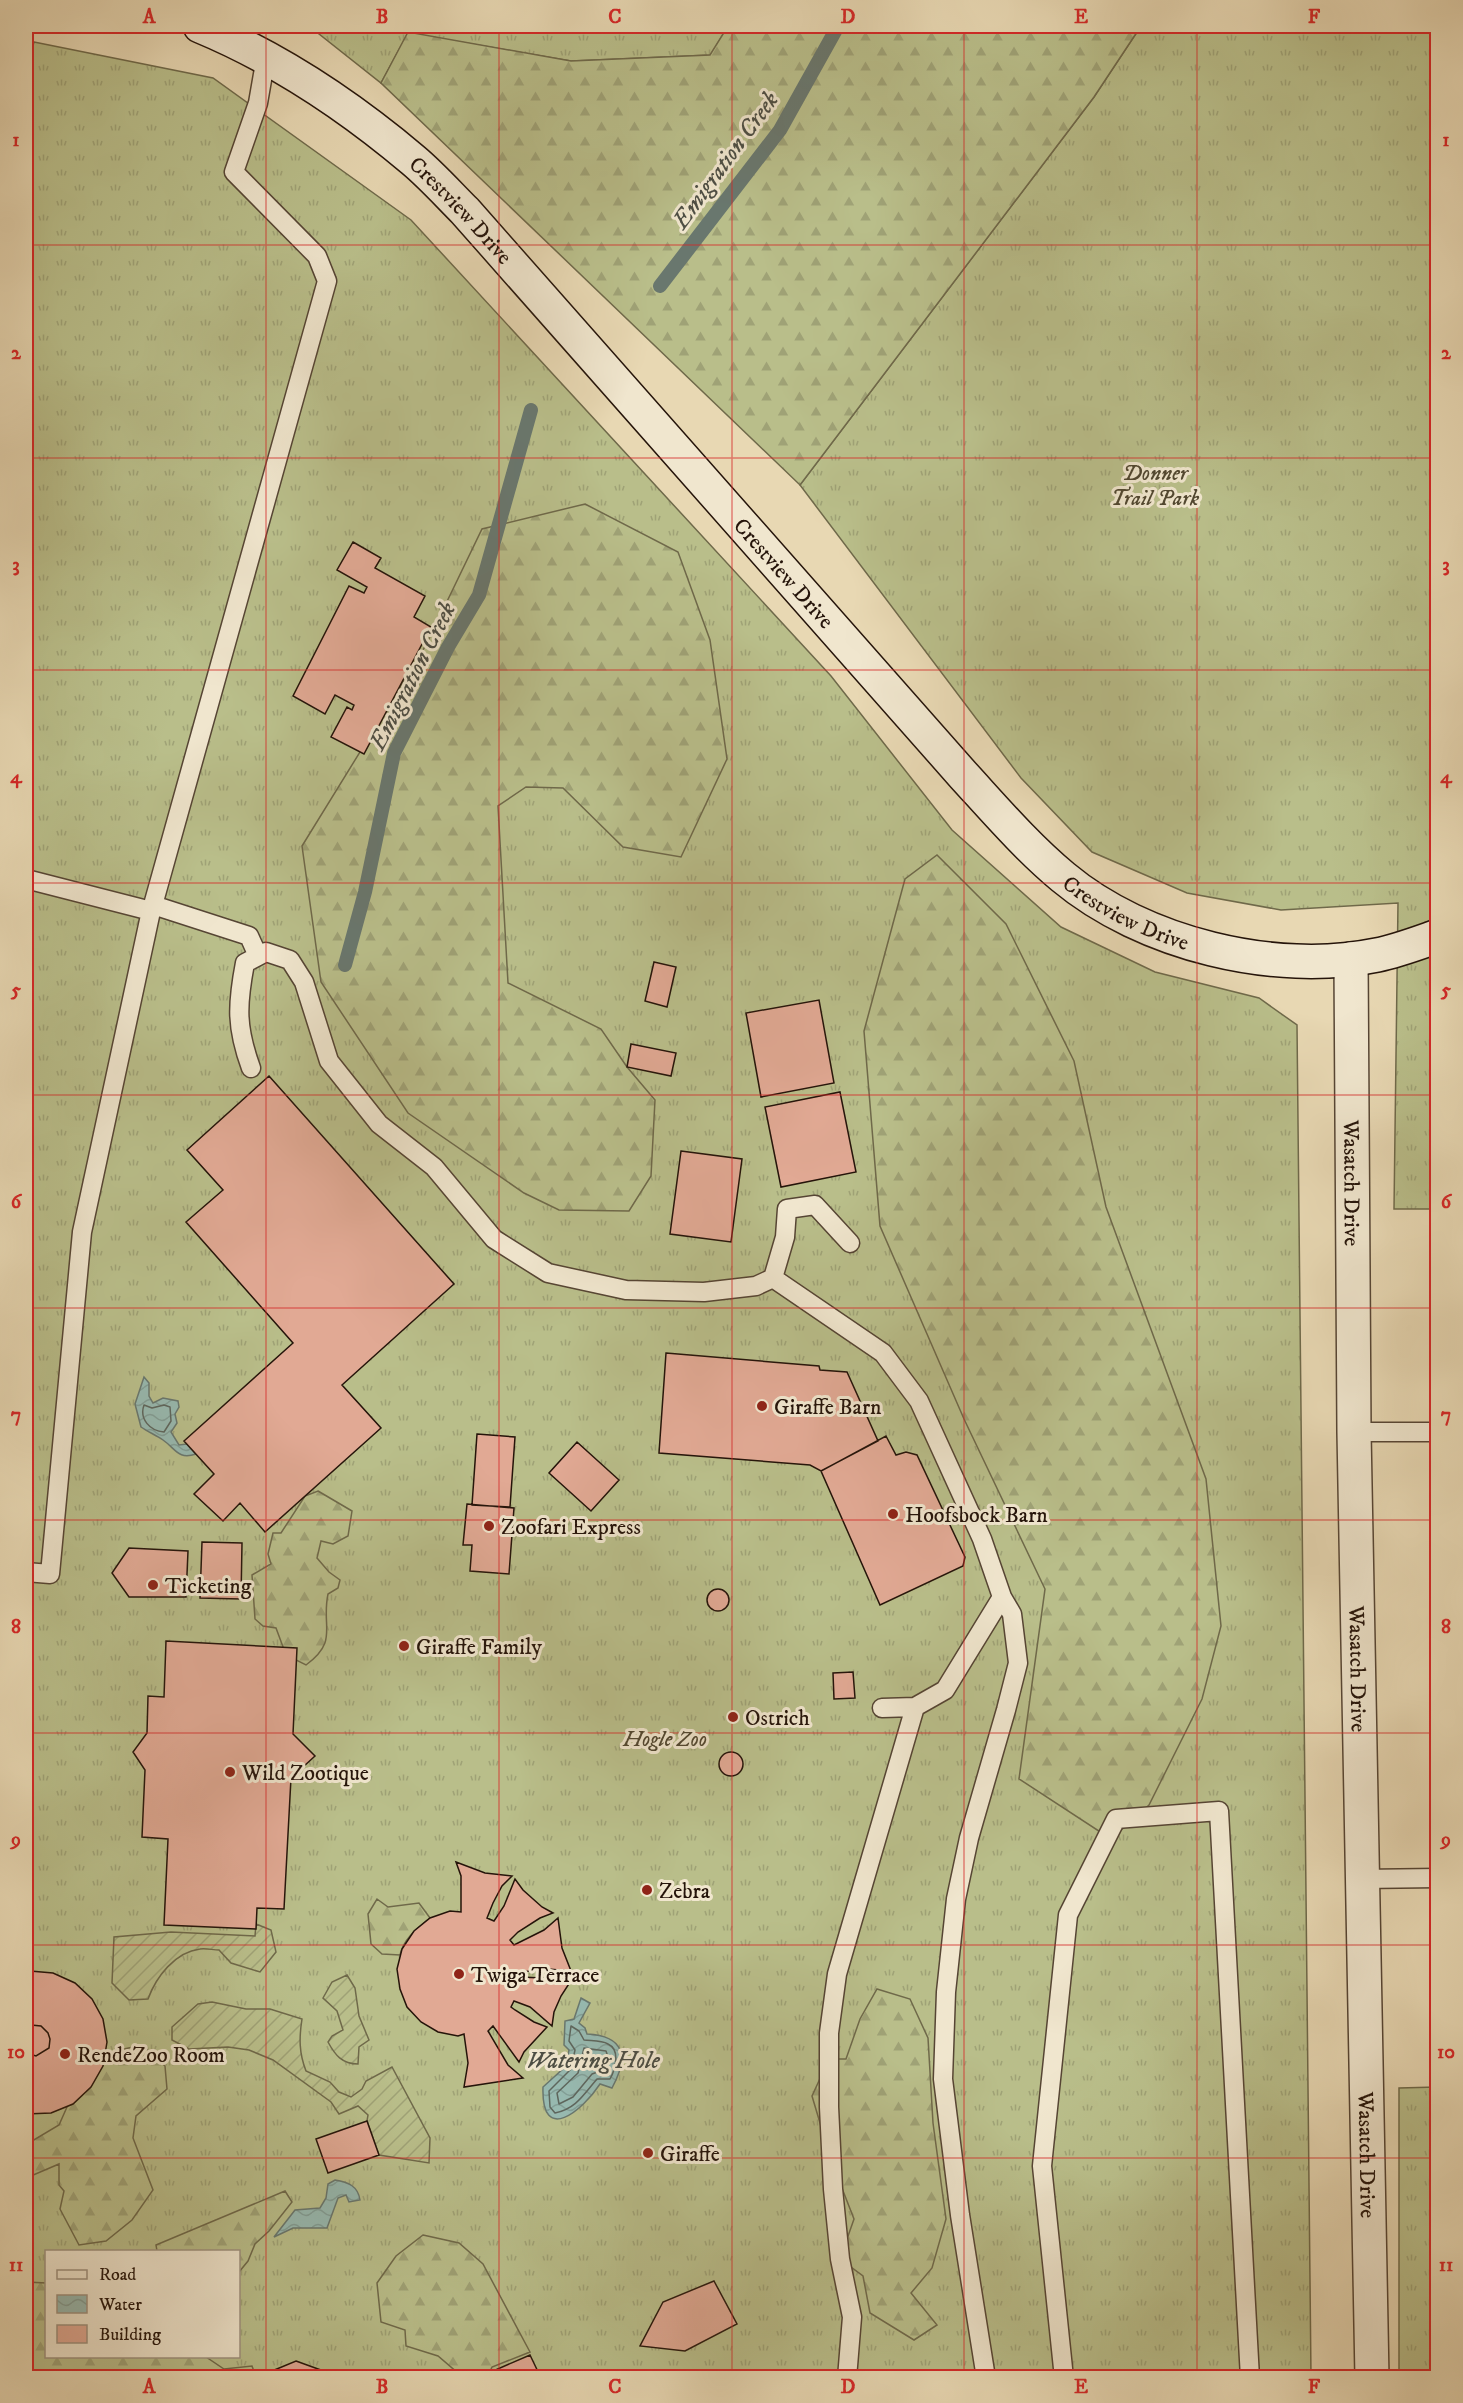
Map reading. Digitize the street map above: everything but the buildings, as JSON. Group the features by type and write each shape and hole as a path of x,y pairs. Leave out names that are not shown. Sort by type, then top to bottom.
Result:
{"street":[{"name":"Crestview Drive","path":"200,26 266,57 366,122 414,161 465,211 964,777 1064,878 1103,904 1155,932 1211,948 1272,959 1351,959 1378,955 1437,936"},
{"name":"Wasatch Drive","path":"1351,959 1354,1432 1372,2378"}],"lane":[{"path":"26,1572 50,1574 82,1232 152,908 327,281 317,256 234,172 258,103 266,57"},
{"path":"26,879 152,908 249,936 258,956"},
{"path":"251,1068 242,1043 238,1000 245,963 266,952 290,960 304,982 329,1061 379,1124 434,1167 494,1239 548,1273 626,1290 704,1292 756,1286 773,1278 785,1237 787,1209 815,1205 850,1243"},
{"path":"773,1278 883,1353 919,1401 982,1539 1002,1596 1012,1614 1018,1663 969,1838 956,1899 946,1992 943,2079 960,2215 986,2378"},
{"path":"1354,1432 1437,1432"},
{"path":"882,1708 915,1707 945,1690 1002,1596"},
{"path":"847,2378 852,2317 840,2259 833,2189 829,2107 829,2033 837,1974 915,1707"},
{"path":"1064,2378 1042,2166 1068,1915 1116,1819 1219,1811 1250,2378"},
{"path":"1361,1879 1437,1878"}],"green space":[{"path":"309,26 728,26 711,55 571,61 408,33 381,83"},
{"path":"728,26 1141,26 1094,97 800,485 381,83 408,32 571,61 710,55"},
{"name":"Donner Trail Park","path":"1141,26 1437,26 1437,1209 1394,1209 1398,903 1281,910 1187,893 1092,852 1021,778 800,485 1094,97"},
{"name":"Hogle Zoo","path":"34,42 213,78 411,220 831,676 952,830 1061,927 1155,972 1259,998 1297,1025 1311,2377 26,2378 26,71"},
{"path":"585,504 678,552 710,640 727,759 681,857 623,847 563,788 526,787 498,806 508,983 601,1029 627,1067 655,1100 651,1176 629,1211 559,1210 524,1193 408,1113 321,982 302,846 426,645 482,529"},
{"path":"937,855 1006,924 1074,1061 1106,1207 1206,1479 1221,1626 1202,1699 1149,1805 1111,1839 1019,1779 1045,1589 964,1419 880,1226 864,1031 905,879"},
{"path":"318,1491 352,1511 348,1536 333,1544 321,1541 317,1558 329,1572 340,1580 338,1588 328,1594 326,1641 316,1656 306,1665 286,1655 276,1628 263,1626 255,1619 252,1575 271,1564 268,1554 273,1533 281,1533 305,1496"},
{"path":"377,1899 388,1907 419,1903 430,1918 408,1938 400,1955 382,1954 371,1944 368,1914"},
{"path":"256,1924 271,1930 276,1952 260,1972 231,1963 219,1950 202,1949 191,1951 175,1960 161,1974 148,1999 129,2000 112,1983 114,1937 171,1932 255,1936"},
{"path":"347,1975 355,1988 359,2016 369,2040 359,2047 358,2064 340,2058 328,2042 332,2036 343,2030 337,2011 323,1998 332,1982"},
{"path":"877,1989 910,1999 928,2038 933,2123 946,2219 932,2268 911,2293 937,2325 914,2340 870,2313 863,2276 840,2259 854,2219 831,2160 812,2096 829,2059 846,2059 860,2019"},
{"path":"212,2002 246,2009 270,2009 302,2019 300,2045 306,2071 330,2082 339,2092 351,2097 362,2089 366,2081 392,2067 430,2138 429,2163 379,2155 367,2121 368,2115 358,2106 339,2114 331,2102 273,2060 249,2050 228,2047 189,2049 172,2040 172,2027 198,2004"},
{"path":"142,2045 165,2066 167,2089 136,2116 133,2138 153,2190 132,2220 106,2241 79,2245 60,2209 64,2191 59,2185 59,2164 31,2176 26,2156 32,2141 59,2125 75,2089 96,2059"},
{"path":"1437,2087 1437,2377 1399,2377 1399,2088"},
{"path":"285,2191 292,2202 269,2231 255,2244 248,2261 240,2271 240,2250 157,2250 156,2245"},
{"path":"423,2235 459,2243 483,2264 530,2352 492,2367 488,2376 458,2373 438,2356 406,2346 405,2330 381,2322 377,2283 396,2256"},
{"path":"26,2282 45,2283 45,2358 208,2358 224,2369 252,2366 256,2377 26,2377"}],"water":[{"path":"144,1377 149,1383 149,1396 153,1403 163,1398 178,1401 179,1407 175,1414 177,1423 171,1432 179,1445 187,1444 196,1454 181,1455 163,1440 141,1427 135,1404"},
{"name":"Watering Hole","path":"581,1998 590,2003 579,2023 585,2028 587,2034 609,2039 616,2044 622,2058 621,2067 612,2088 600,2084 584,2104 574,2112 556,2119 549,2115 544,2105 543,2087 566,2066 569,2050 564,2045 565,2021 574,2019"},
{"path":"335,2180 352,2185 360,2200 349,2202 346,2195 338,2198 327,2228 293,2228 274,2237 295,2210 320,2208 326,2198 328,2184"}],"waterway":[{"name":"Emigration Creek","path":"660,286 780,130 838,26"},
{"name":"Emigration Creek","path":"345,965 365,892 394,753 448,647 479,595 531,410"}],"place":[{"name":"Giraffe Barn","path":"762,1406"},
{"name":"Hoofsbock Barn","path":"893,1514"},
{"name":"Zoofari Express","path":"489,1526"},
{"name":"Ticketing","path":"153,1585"},
{"name":"Giraffe Family","path":"404,1646"},
{"name":"Ostrich","path":"733,1717"},
{"name":"Wild Zootique","path":"230,1772"},
{"name":"Zebra","path":"647,1890"},
{"name":"Twiga Terrace","path":"459,1974"},
{"name":"RendeZoo Room","path":"65,2054"},
{"name":"Giraffe","path":"648,2153"}]}
